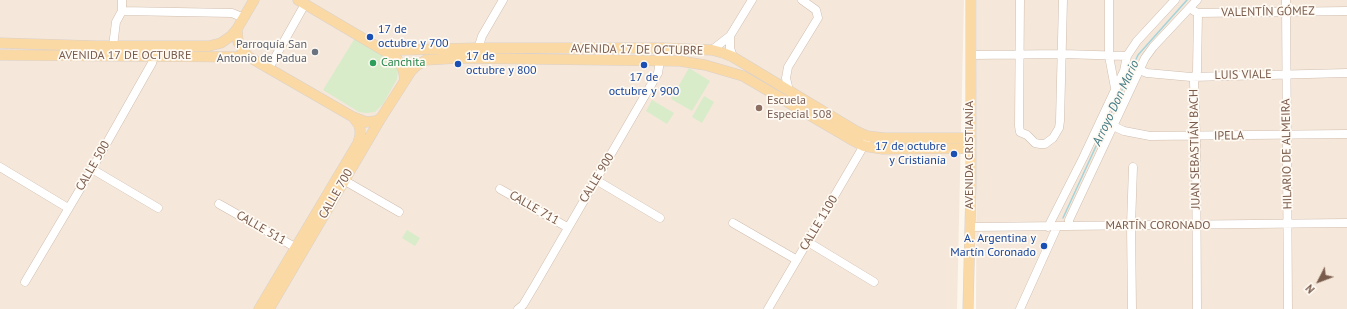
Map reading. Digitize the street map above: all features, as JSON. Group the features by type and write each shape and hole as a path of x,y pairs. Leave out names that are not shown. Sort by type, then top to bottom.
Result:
{"main road":[{"name":"AVENIDA 17 DE OCTUBRE","path":"0,55 155,51 216,45 225,41 237,29 254,0"},
{"name":"AVENIDA CRISTIANÍA","path":"968,309 970,227 971,0"},
{"path":"301,2 397,59 403,69 405,79"},
{"path":"237,29 238,42 249,57 353,117 366,122 376,121 381,118"},
{"name":"AVENIDA 17 DE OCTUBRE","path":"0,43 113,46 155,51 249,57"},
{"name":"AVENIDA 17 DE OCTUBRE","path":"378,47 400,50 478,48 662,48 712,50 733,57 856,131 867,136 970,143"},
{"name":"AVENIDA 17 DE OCTUBRE","path":"405,79 416,66 426,60 680,61 705,65 743,76 864,146 884,149 970,143"},
{"name":"CALLE 700","path":"259,309 299,249 341,179 405,79"},
{"name":"CALLE 700","path":"341,179 360,140 359,125 353,117"},
{"name":"CALLE 700","path":"269,309 299,249"}],"street":[{"path":"113,46 116,22 122,11 122,0"},
{"path":"476,59 482,36 503,0"},
{"path":"712,50 730,36 752,0"},
{"path":"789,91 786,78 788,67 818,18 814,8 802,0"},
{"path":"1020,0 1020,132 1027,135 1036,143 1040,144 1045,144 1050,141 1057,133 1059,128 1063,54 1063,0"},
{"path":"1109,0 1109,56 1115,88"},
{"path":"1048,227 1083,158 1124,71 1127,56 1137,41 1175,0"},
{"path":"1069,226 1069,220 1145,58 1153,47 1197,0"},
{"name":"HILARIO DE ALMEIRA","path":"1286,0 1288,309"},
{"path":"269,68 301,2"},
{"path":"1190,8 1198,13"},
{"path":"122,11 232,13 244,18"},
{"name":"VALENTÍN GÓMEZ","path":"1198,13 1347,11"},
{"name":"JUAN SEBASTIÁN BACH","path":"1197,309 1196,136 1194,82 1197,71 1198,13"},
{"path":"730,36 730,48 733,57"},
{"name":"CALLE 900","path":"520,307 658,73 662,48"},
{"name":"CALLE 500","path":"25,282 92,169 152,63 155,51"},
{"path":"971,55 1063,54 1127,56"},
{"path":"743,76 748,66"},
{"name":"LUIS VIALE","path":"1139,70 1147,74 1195,76 1347,73"},
{"name":"IPELA","path":"1113,126 1124,131 1145,136 1347,134"},
{"name":"CALLE 1100","path":"768,309 864,146 867,136"},
{"path":"0,167 68,208"},
{"path":"1132,309 1131,226 1133,167"},
{"path":"92,169 158,208"},
{"path":"341,179 399,212"},
{"path":"596,180 660,218"},
{"name":"CALLE 711","path":"500,189 567,227"},
{"name":"CALLE 511","path":"219,204 299,249"},
{"path":"733,223 797,260"},
{"name":"MARTÍN CORONADO","path":"970,227 1196,226 1347,223"},
{"path":"1020,309 1057,227"},
{"path":"808,242 874,282"}],"shaded area":[{"path":"0,0 964,0 957,309 0,309"},
{"path":"977,0 1347,0 1347,309 976,309"}],"green space":[{"path":"355,38 395,63 398,69 397,79 383,104 375,112 359,112 323,90"},
{"path":"689,68 710,81 692,111 671,99"},
{"path":"704,96 714,102 702,123 692,117"},
{"path":"652,100 674,113 667,124 646,111"},
{"path":"407,230 420,238 415,246 402,238"}],"waterway":[{"name":"Arroyo Don Mario","path":"1063,218 1138,55 1187,0"}],"place":[{"name":"17 de octubre y 700","path":"370,37"},
{"name":"Parroquía San Antonio de Padua","path":"315,52"},
{"name":"Canchita","path":"373,63"},
{"name":"17 de octubre y 800","path":"458,64"},
{"name":"17 de octubre y 900","path":"644,65"},
{"name":"Escuela Especial 508","path":"759,108"},
{"name":"17 de octubre y Cristianía","path":"954,154"},
{"name":"A. Argentina y Martín Coronado","path":"1044,246"}]}
